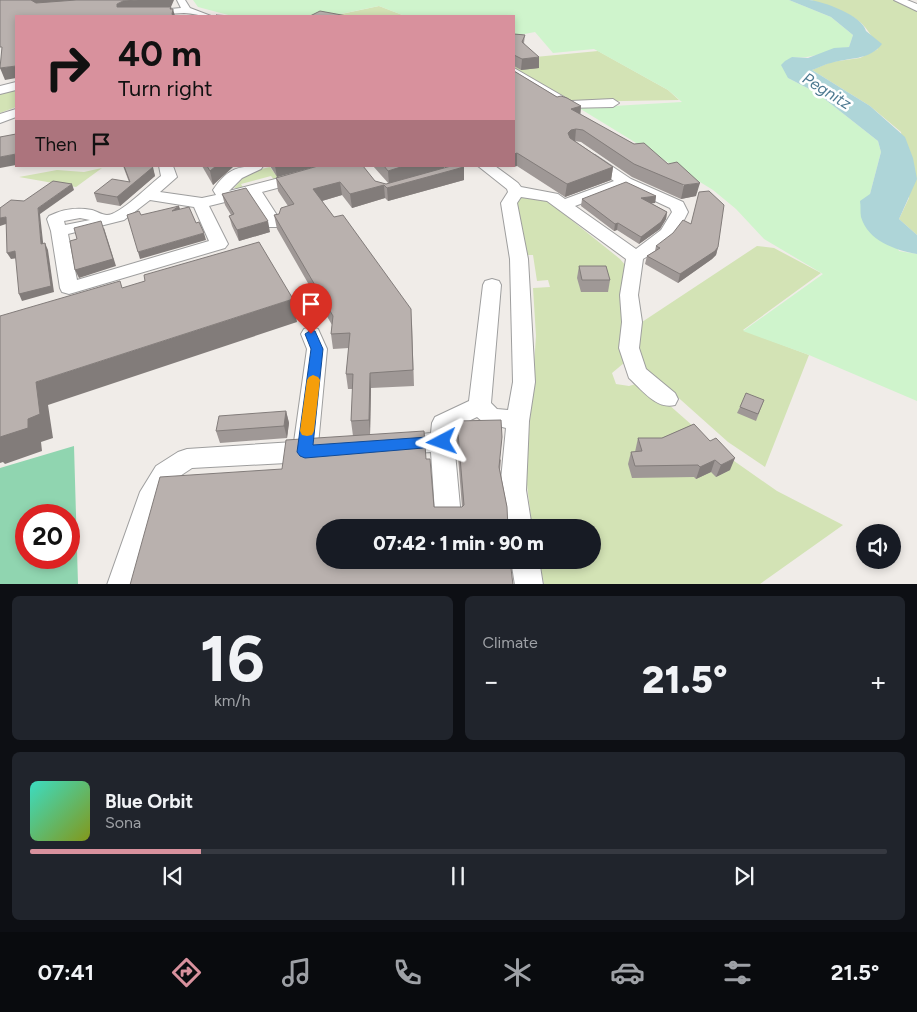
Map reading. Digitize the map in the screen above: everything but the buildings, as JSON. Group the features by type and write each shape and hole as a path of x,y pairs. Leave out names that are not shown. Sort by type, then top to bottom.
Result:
{"street":[{"path":"180,0 187,10"},
{"path":"899,0 917,8"},
{"path":"136,15 187,10 203,15"},
{"path":"515,73 569,105 613,103"},
{"path":"0,90 15,86"},
{"path":"0,119 15,113"},
{"path":"0,128 15,125"},
{"path":"575,147 626,182 677,205 680,212 674,226 661,242 635,257"},
{"path":"166,167 169,177 125,213 106,220 74,212 64,214 56,219 69,288 219,244 200,203"},
{"path":"225,197 221,190 233,177 244,169 252,167"},
{"path":"147,196 200,203 253,190 299,172 336,167"},
{"path":"486,167 513,186 516,192"},
{"path":"564,205 626,182"},
{"path":"253,190 274,223"},
{"path":"516,192 529,192 552,198 635,257"},
{"path":"516,192 509,202 519,259 524,382 518,421 513,490 518,519"},
{"path":"635,257 629,295 632,322 629,348 637,372 667,400"},
{"path":"480,406 492,284"},
{"path":"305,452 317,349 311,334"},
{"path":"480,406 491,416 518,421"},
{"path":"448,519 442,442 443,423 480,406"},
{"path":"378,446 442,442"},
{"path":"121,584 149,500 165,473 187,459 330,450"},
{"path":"452,569 453,584"},
{"path":"526,569 529,584"}],"green space":[{"path":"193,0 789,0 831,17 853,35 849,47 814,56 792,57 788,78 817,93 878,141 881,152 870,194 899,251 917,254 917,401 809,355 743,331 823,274 764,239 736,209 713,190 579,108 682,102 668,90 594,49 553,53 535,32 515,36 515,15 402,15 379,6 336,15 228,15 198,7"},
{"path":"811,0 896,0 917,9 917,235 899,219 909,198 901,132 870,106 812,70 831,62 860,58 878,49 866,28 859,21 843,12"},
{"path":"379,6 402,15 337,15"},
{"path":"598,51 668,90 679,100 569,102 515,72 515,59"},
{"path":"15,89 15,107 0,113 0,93"},
{"path":"270,167 280,177 289,174 275,181 271,176 241,184 244,189 234,188 248,172"},
{"path":"102,168 76,187 19,177 57,170 84,172"},
{"path":"524,195 544,198 620,259 626,266 622,355 624,363 612,373 616,384 629,386 639,383 651,389 727,456 777,491 843,525 760,584 544,584 541,569 601,569 601,519 531,519 526,476 536,336 533,288 550,287 548,280 537,281 533,255 526,255 516,203"},
{"path":"757,246 774,248 821,273 743,330 809,355 765,467 728,442 650,374 641,364 635,343 639,324"},
{"path":"74,446 76,504 15,504 15,569 78,569 78,584 0,584 0,468"}],"water":[{"name":"Pegnitz","path":"789,0 815,1 842,10 858,20 866,31 882,44 865,56 838,61 812,70 870,106 905,137 913,158 917,179 899,219 917,235 917,254 883,243 870,232 861,217 860,201 870,194 881,152 878,141 817,93 788,78 781,65 792,57 808,58 834,48 849,47 853,35 831,17"}],"slow traffic":[{"path":"307,431 313,380"}],"route":[{"path":"311,334 317,349 305,452 442,442"}]}
